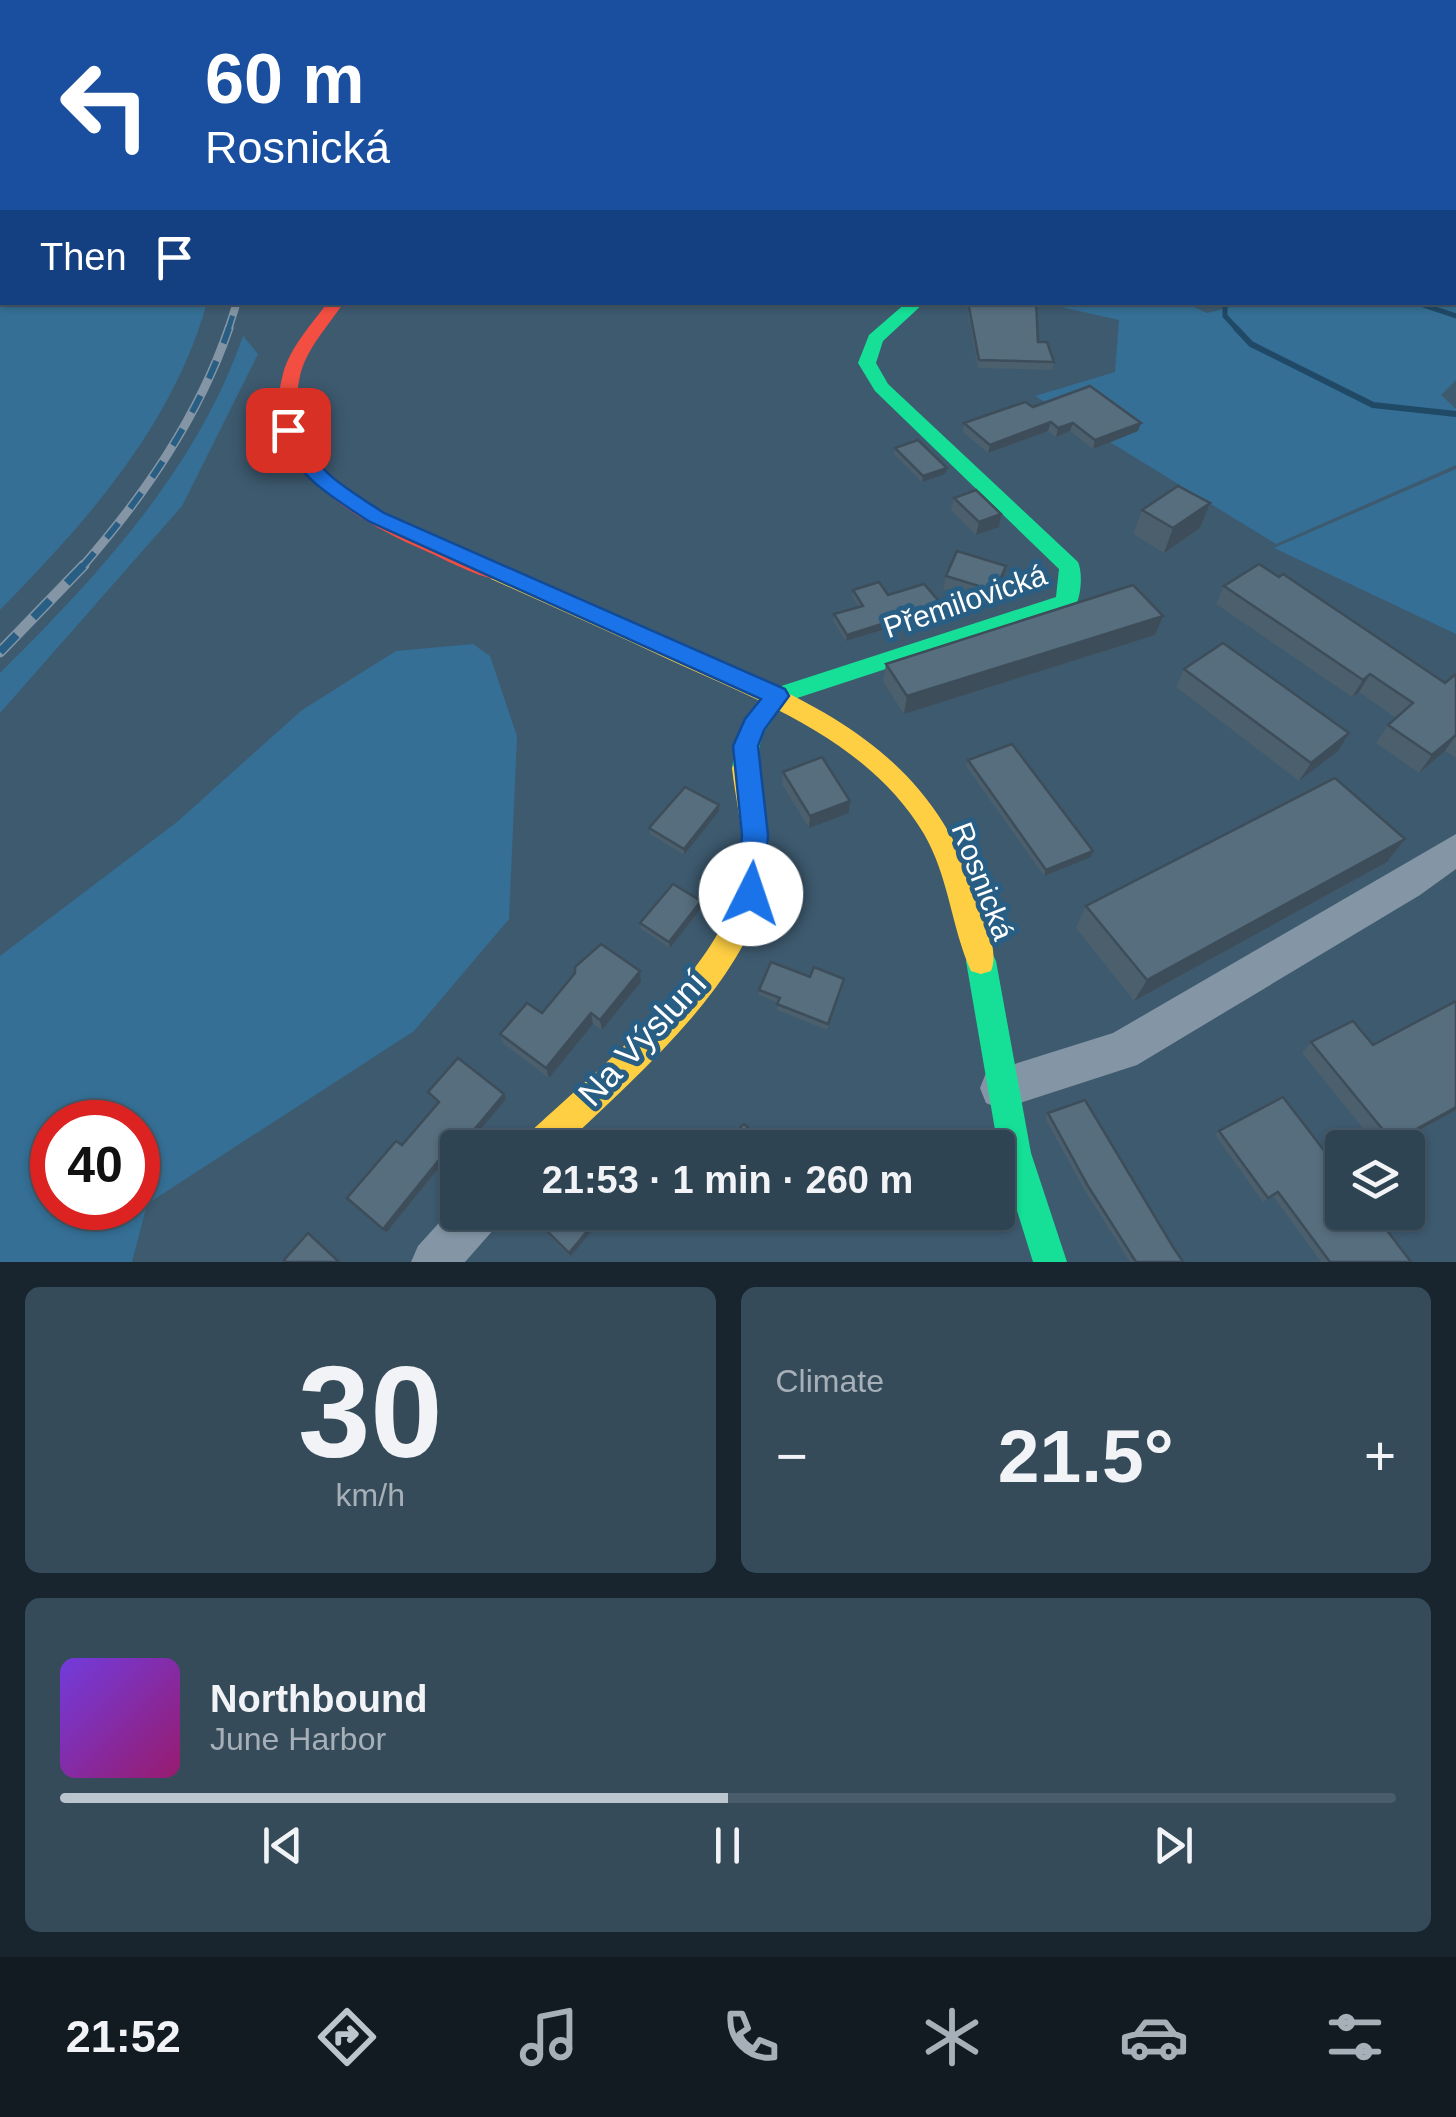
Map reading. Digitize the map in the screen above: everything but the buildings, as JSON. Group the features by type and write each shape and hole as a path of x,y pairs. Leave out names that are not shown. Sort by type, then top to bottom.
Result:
{"street":[{"name":"Rosnická","path":"334,305 300,358 284,412 294,448 320,480 355,506 412,535 819,716 900,780 941,844 964,899 982,960 1002,1088 1028,1210 1050,1262"},
{"name":"Přemilovická","path":"777,696 1067,602 1070,567 881,387 867,363 875,339 914,305"},
{"name":"Na Výsluní","path":"556,1130 676,1007 734,932 751,894 754,850 746,746 753,726 777,696"},
{"path":"1002,1088 1122,1051 1407,884 1456,849"},
{"path":"434,1262 463,1230"}],"shaded area":[{"path":"0,305 206,305 172,390 123,469 65,541 0,610"},
{"path":"1052,305 1189,305 1207,313 1235,306 1456,305 1456,380 1441,395 1456,409 1456,465 1276,544 1035,396 1115,372 1119,320"},
{"path":"243,336 258,354 182,506 0,713 0,673 108,559 172,476 223,385"},
{"path":"1456,469 1456,634 1274,548"},
{"path":"473,644 490,656 517,736 509,919 414,1031 160,1196 160,1100 30,1100 30,1230 140,1230 132,1262 0,1262 0,956 177,822 302,710 396,651"}],"waterway":[{"path":"1225,305 1225,316 1238,330"},
{"path":"1423,305 1456,316"},
{"path":"1236,328 1251,344 1373,405 1456,414"}],"railway":[{"path":"228,330 236,305"},
{"path":"82,567 167,455 202,393 229,328"},
{"path":"0,652 84,565"}],"traffic: fast":[{"path":"745,768 750,733 777,696 1067,602 1070,567 881,387 867,363 875,339 914,305"},
{"path":"981,961 1015,1153 1050,1262"}],"traffic: slow":[{"path":"499,574 788,704 872,757 920,807 942,842 965,901 981,961"},
{"path":"557,1130 664,1026 721,954 741,918 755,869 745,768"}],"traffic: jam":[{"path":"334,305 305,346 291,375 286,414 297,448 321,478 353,503 429,544 499,574"}],"route":[{"path":"288,430 294,448 320,480 377,518 777,696 753,726 746,746 755,835 751,894"}]}
